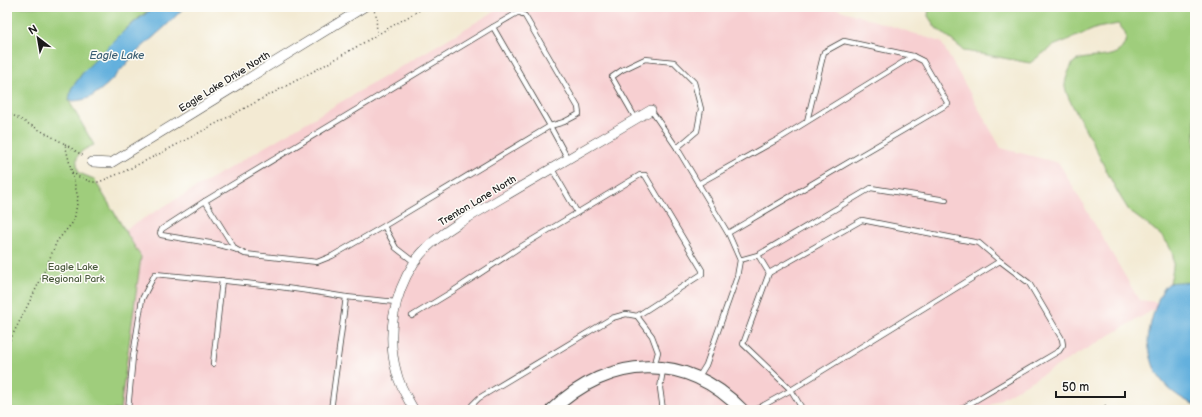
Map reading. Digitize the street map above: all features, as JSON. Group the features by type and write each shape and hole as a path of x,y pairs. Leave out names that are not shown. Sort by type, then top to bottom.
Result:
{"street":[{"name":"Eagle Lake Drive North","path":"92,162 111,163 364,7"},
{"name":"Trenton Lane North","path":"414,410 406,397 397,375 393,353 392,332 396,302 402,285 414,262 427,247 442,234 651,110"},
{"path":"552,410 561,401 580,387 598,378 620,370 639,367 658,368 685,373 698,378 725,394 742,410"}],"lane":[{"path":"517,13 521,13 525,16 578,107 579,114 564,122 550,126 384,226 332,256 317,262 245,254 235,249 216,244 162,235 160,233 162,229 206,201 493,27 517,13"},
{"path":"493,27 568,159"},
{"path":"728,233 948,104 923,62 913,56 844,41 824,52 807,121"},
{"path":"698,184 807,121 913,56"},
{"path":"636,119 612,77 644,58 674,62 694,82 701,109 697,131 677,148"},
{"path":"651,110 677,148 728,233 740,260 737,277 706,365 698,378"},
{"path":"552,169 578,212"},
{"path":"412,316 453,291 517,248 640,175 645,175 702,270 702,274 638,316 626,314 612,318 479,398 472,405 472,410"},
{"path":"740,260 758,255 871,188 946,200"},
{"path":"206,201 235,249"},
{"path":"803,410 791,390 743,344 769,272 862,220 979,243 1029,283 1062,339 1063,345 1059,350 959,410"},
{"path":"384,226 396,248 414,262"},
{"path":"758,255 769,272"},
{"path":"755,410 791,390 1000,261"},
{"path":"128,410 133,356 142,299 155,274 222,280 320,292 346,297 396,302"},
{"path":"213,364 222,280"},
{"path":"331,410 346,297"},
{"path":"638,316 652,336 658,352 658,368 663,410"}],"path":[{"path":"372,7 376,14 377,36"},
{"path":"72,172 79,178 92,182 99,182 123,172 213,126 325,65 425,7"},
{"path":"7,112 65,144 92,162"},
{"path":"7,346 42,277 57,241 74,221 78,198 65,144"},
{"path":"1104,405 1107,410"}],"shaded area":[{"path":"502,7 831,7 941,42 1001,148 1059,163 1139,300 1165,303 982,410 120,410 141,258 124,230"}],"green space":[{"name":"Eagle Lake Regional Park","path":"7,7 152,7 126,29 69,101 94,145 80,152 78,155 77,162 79,173 94,179 141,257 120,410 7,410"},
{"path":"929,7 1195,7 1195,283 1170,283 1173,258 1168,245 1156,231 1128,209 1066,91 1066,78 1074,62 1080,59 1110,55 1122,49 1126,37 1120,26 1118,24 1097,28 1053,46 1030,63 965,51 936,28 928,16"}],"water":[{"name":"Eagle Lake","path":"154,7 184,7 168,24 139,50 101,90 86,99 69,101 71,89 84,71 126,29"},
{"path":"1170,283 1195,283 1195,405 1173,392 1160,378 1153,365 1148,342 1154,310 1162,293 1166,286"}]}
